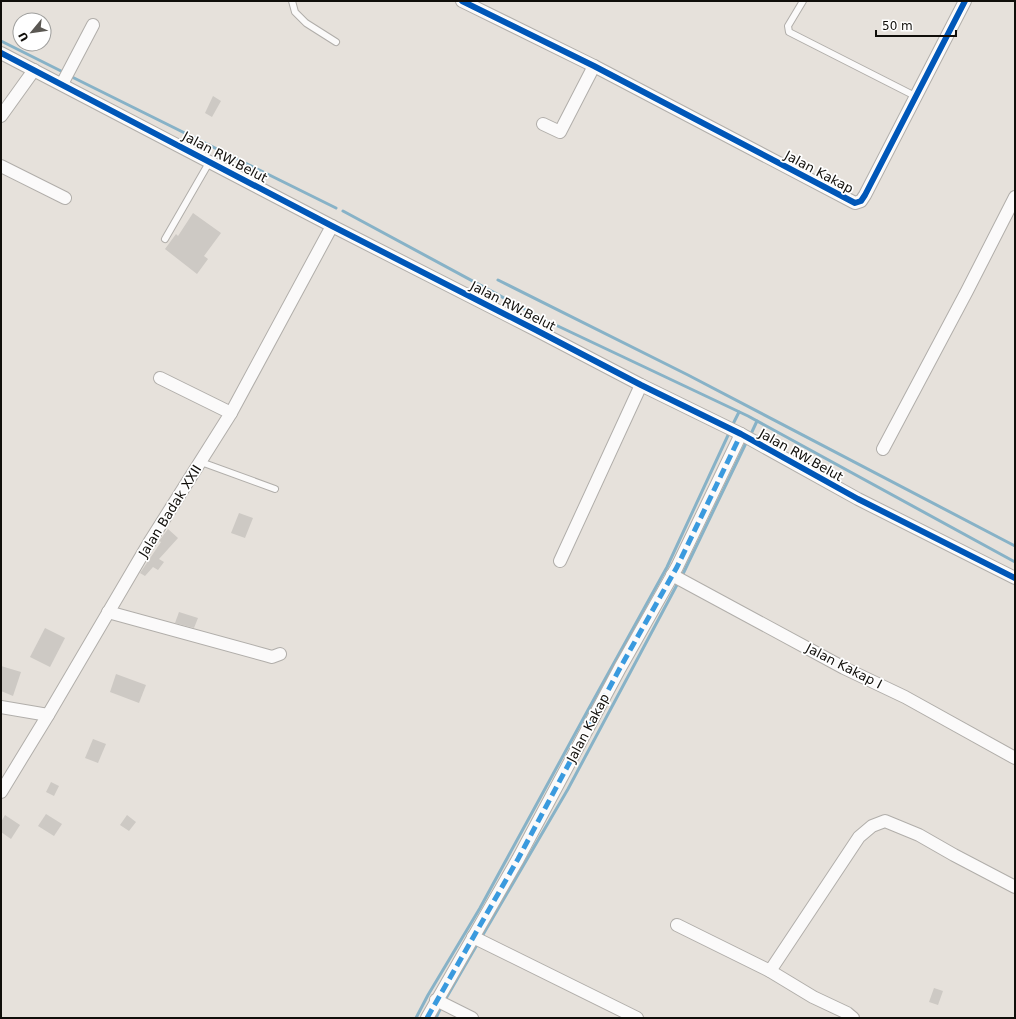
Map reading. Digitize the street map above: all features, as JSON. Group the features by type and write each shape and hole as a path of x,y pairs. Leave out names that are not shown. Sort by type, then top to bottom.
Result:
{"street":[{"path":"462,1 591,64 560,132 542,124"},
{"name":"Jalan Kakap","path":"591,64 855,203 861,201 865,195 917,97 965,1"},
{"path":"62,84 93,25"},
{"name":"Jalan RW.Belut","path":"1,53 332,226 641,385 741,434 858,499 1015,578"},
{"path":"1,116 34,70"},
{"path":"1,166 65,198"},
{"path":"883,449 1015,197"},
{"name":"Jalan Badak XXII","path":"1,792 149,543 231,414 332,226"},
{"path":"160,378 231,414"},
{"path":"560,561 641,385"},
{"name":"Jalan Kakap","path":"427,1018 518,859 672,575 741,434"},
{"name":"Jalan Kakap I","path":"672,575 844,668 905,697 1015,758"},
{"path":"108,612 272,657 280,654"},
{"path":"1,707 48,715"},
{"path":"770,971 859,837 872,826 885,821 919,835 1015,887"},
{"path":"677,925 770,971 813,997 847,1013 853,1018"},
{"path":"473,937 637,1018"},
{"path":"436,1000 472,1018"}],"lane":[{"path":"292,1 295,12 306,23 336,42"},
{"path":"803,1 788,26 789,32 917,97"},
{"path":"165,239 210,162"},
{"path":"201,462 275,489"}],"building":[{"path":"213,96 221,101 212,117 205,113"},
{"path":"193,213 221,233 204,256 208,259 197,274 165,249 176,234 178,236"},
{"path":"239,513 253,518 245,538 231,533"},
{"path":"168,529 178,538 159,559 164,562 158,570 153,567 145,576 140,573"},
{"path":"179,612 198,618 194,628 175,623"},
{"path":"45,628 65,638 50,667 30,657"},
{"path":"1,666 21,672 13,696 1,691"},
{"path":"116,674 146,685 139,703 110,692"},
{"path":"93,739 106,744 98,763 85,758"},
{"path":"51,782 59,786 54,796 46,792"},
{"path":"46,814 62,824 54,836 38,826"},
{"path":"5,815 20,825 11,839 1,832 1,822"},
{"path":"127,815 136,822 129,831 120,825"},
{"path":"934,988 943,991 938,1005 929,1002"}],"waterway":[{"path":"1,41 65,73"},
{"path":"70,76 336,208"},
{"path":"343,211 543,319 748,416 1015,562"},
{"path":"498,280 688,375 1015,546"},
{"path":"732,426 739,412"},
{"path":"750,436 757,421"},
{"path":"416,1018 480,908 667,567 730,431"},
{"path":"682,576 747,441"},
{"path":"481,938 568,789 679,581"},
{"path":"445,1000 478,943"},
{"path":"436,1018 442,1005"}],"marked path":[{"path":"427,1018 518,859 620,668 677,567 741,434"}],"cycle path":[{"path":"462,1 594,66 855,203 861,201 865,195 965,1"},
{"path":"1,53 332,226 641,385 741,434 858,499 1015,578"}]}
